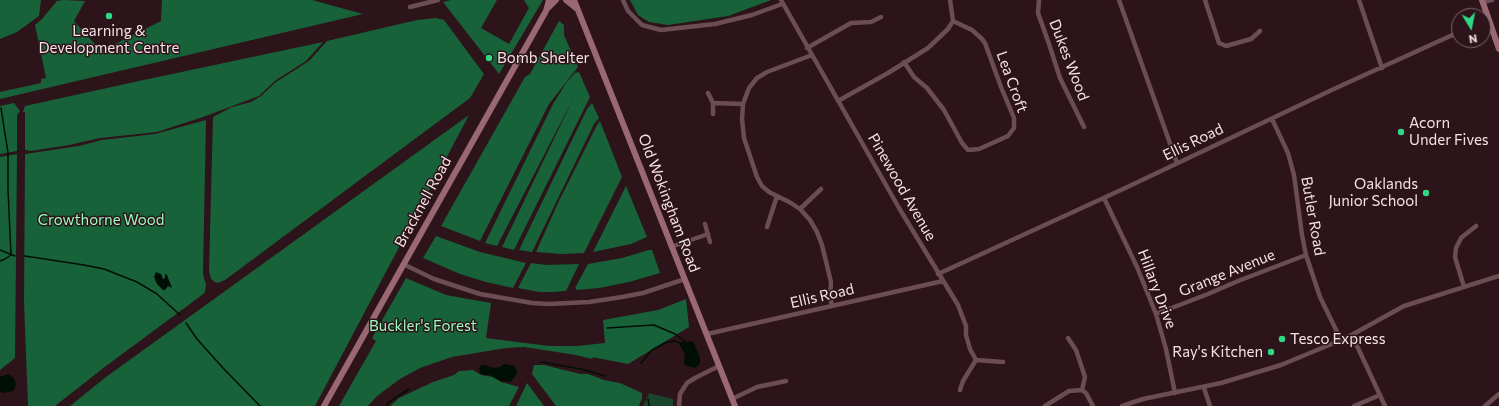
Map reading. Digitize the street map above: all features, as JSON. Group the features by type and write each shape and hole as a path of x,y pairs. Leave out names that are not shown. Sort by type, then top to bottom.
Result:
{"street":[{"path":"410,7 438,0"},
{"name":"Bracknell Road","path":"546,11 549,0"},
{"name":"Bracknell Road","path":"324,406 546,11 556,0"},
{"name":"Old Wokingham Road","path":"566,0 578,10"},
{"name":"Old Wokingham Road","path":"574,0 735,406"},
{"path":"623,0 628,11 642,25 661,30 715,24 752,15 782,2"},
{"path":"838,101 888,73 928,48 948,29 952,21 950,0"},
{"name":"Dukes Wood","path":"1039,0 1038,13 1060,78 1084,128"},
{"path":"1119,0 1177,163"},
{"path":"1204,0 1219,43 1226,46 1251,39 1260,31"},
{"path":"1359,0 1382,68"},
{"path":"1483,1 1492,0"},
{"name":"Pinewood Avenue","path":"782,2 938,274 958,305 970,350 976,360"},
{"path":"807,48 851,23 871,22 881,16"},
{"name":"Lea Croft","path":"904,62 914,76 927,88 944,110 962,143 968,150 979,149 1008,136 1014,128 1014,118 1000,87 985,44 982,38 972,30 952,21"},
{"path":"1491,31 1499,49"},
{"name":"Ellis Road","path":"938,274 1451,36"},
{"path":"812,55 767,72 757,78 749,88 743,104 742,119 744,138 757,177 762,186 800,209 810,220 817,232 822,245 831,282 830,297 832,306"},
{"path":"708,93 713,103 713,114"},
{"path":"713,103 743,104"},
{"name":"Butler Road","path":"1272,119 1288,154 1294,175 1306,255 1318,292 1341,340"},
{"path":"800,209 821,189"},
{"path":"767,227 777,196"},
{"name":"Hillary Drive","path":"1104,198 1138,267 1156,314 1166,349 1175,393"},
{"path":"705,224 710,242"},
{"path":"1464,287 1455,257 1456,248 1461,238 1476,226"},
{"path":"671,247 708,234"},
{"name":"Grange Avenue","path":"1156,314 1306,255"},
{"path":"403,264 434,279 480,294 532,303 549,304 589,302 622,298 643,293 685,279"},
{"path":"1122,406 1143,399 1204,388 1277,366 1352,335 1404,306 1499,276"},
{"name":"Ellis Road","path":"707,334 943,281"},
{"path":"1352,335 1384,406"},
{"path":"1068,338 1076,350 1085,377 1082,390"},
{"path":"960,390 963,381 976,360 1003,362"},
{"path":"679,406 680,394 687,383 719,366"},
{"path":"732,399 758,387 786,382"},
{"path":"1204,388 1210,406"},
{"path":"1045,406 1069,392 1082,390 1090,398 1093,406"},
{"path":"1485,406 1499,394"},
{"path":"1354,406 1380,395"}],"green space":[{"path":"0,0 41,0 39,16 17,32 0,39"},
{"path":"162,0 312,0 363,14 0,99 0,92 41,83 41,79 46,78 35,25 57,1 85,1 74,21 101,51 161,21"},
{"path":"451,0 497,0 481,28 509,44 529,8 524,0 543,0 499,74 443,2"},
{"path":"630,0 771,0 728,16 668,25 649,22 638,15"},
{"path":"436,18 444,20 484,74 470,98 225,280 218,283 211,279 209,271 213,117 232,107 251,102 261,96 276,82 309,61 327,41 417,20"},
{"path":"559,21 564,25 564,35 578,67 549,104 480,241 441,226 525,77 530,74"},
{"path":"323,42 306,61 276,80 259,96 203,117 157,132 100,138 31,151 25,150 25,112 23,112 25,106"},
{"path":"579,72 590,97 514,250 502,247 574,97 497,246 485,243 553,104 566,83 575,73"},
{"path":"14,103 20,111 17,115 17,151 0,154 0,106"},
{"path":"592,103 599,118 594,124 532,252 519,250 587,109"},
{"path":"469,115 315,406 70,406 106,377"},
{"name":"Crowthorne Wood","path":"206,120 203,274 206,285 205,292 55,406 28,406 24,302 25,154 79,146 102,140 155,134"},
{"path":"600,121 622,177 584,253 561,254 536,252 558,203"},
{"name":"Crowthorne Wood","path":"17,154 15,358 0,370 0,157"},
{"path":"626,186 647,237 631,244 593,252"},
{"path":"436,236 480,252 526,263 513,288 486,282 460,274 423,258"},
{"path":"652,250 660,273 629,282 599,288 577,290 575,288 588,264 622,258"},
{"path":"531,263 546,265 579,264 566,291 539,292 518,288"},
{"name":"Buckler's Forest","path":"406,278 446,295 491,303 486,338 549,346 577,346 605,343 603,320 658,310 686,299 689,327 628,364 593,357 592,359 524,347 506,348 452,357 420,368 400,379 377,396 368,406 339,406 376,341 372,338"},
{"path":"534,365 544,365 580,374 588,374 604,380 620,383 642,393 642,398 639,406 556,406 532,374"},
{"name":"Buckler's Forest","path":"473,370 481,375 493,377 501,382 519,387 509,406 390,406 399,398 433,382 454,375 459,371"},
{"path":"527,383 544,406 516,406"},
{"path":"649,393 673,399 673,406 643,406"}],"shaded area":[{"path":"156,272 161,274 163,279 165,278 165,274 167,275 172,288 168,286 165,290 163,290 157,284 154,277"},
{"path":"691,341 694,343 700,358 698,366 694,368 685,365 685,354 679,344 681,342"},
{"path":"504,364 514,366 517,370 517,373 511,382 501,381 489,375 483,375 480,373 480,366 485,365 494,368 500,367"},
{"path":"8,374 14,378 16,385 13,391 4,393 0,391 0,377"}],"waterway":[{"path":"1,108 8,153"},
{"path":"0,261 11,255 8,155"},
{"path":"0,250 15,256"},
{"path":"25,256 104,269 137,282 157,294 180,315"},
{"path":"186,323 197,339 260,406"},
{"path":"607,328 654,325 675,334 686,342"},
{"path":"641,363 652,350 667,342 675,341 680,343"},
{"path":"541,362 581,369 605,376"},
{"path":"386,406 389,402 409,389"},
{"path":"648,399 649,406"}],"place":[{"name":"Learning & Development Centre","path":"109,16"},
{"name":"Bomb Shelter","path":"489,58"},
{"name":"Acorn Under Fives","path":"1401,132"},
{"name":"Oaklands Junior School","path":"1426,193"},
{"name":"Tesco Express","path":"1282,339"},
{"name":"Ray's Kitchen","path":"1271,352"}]}
